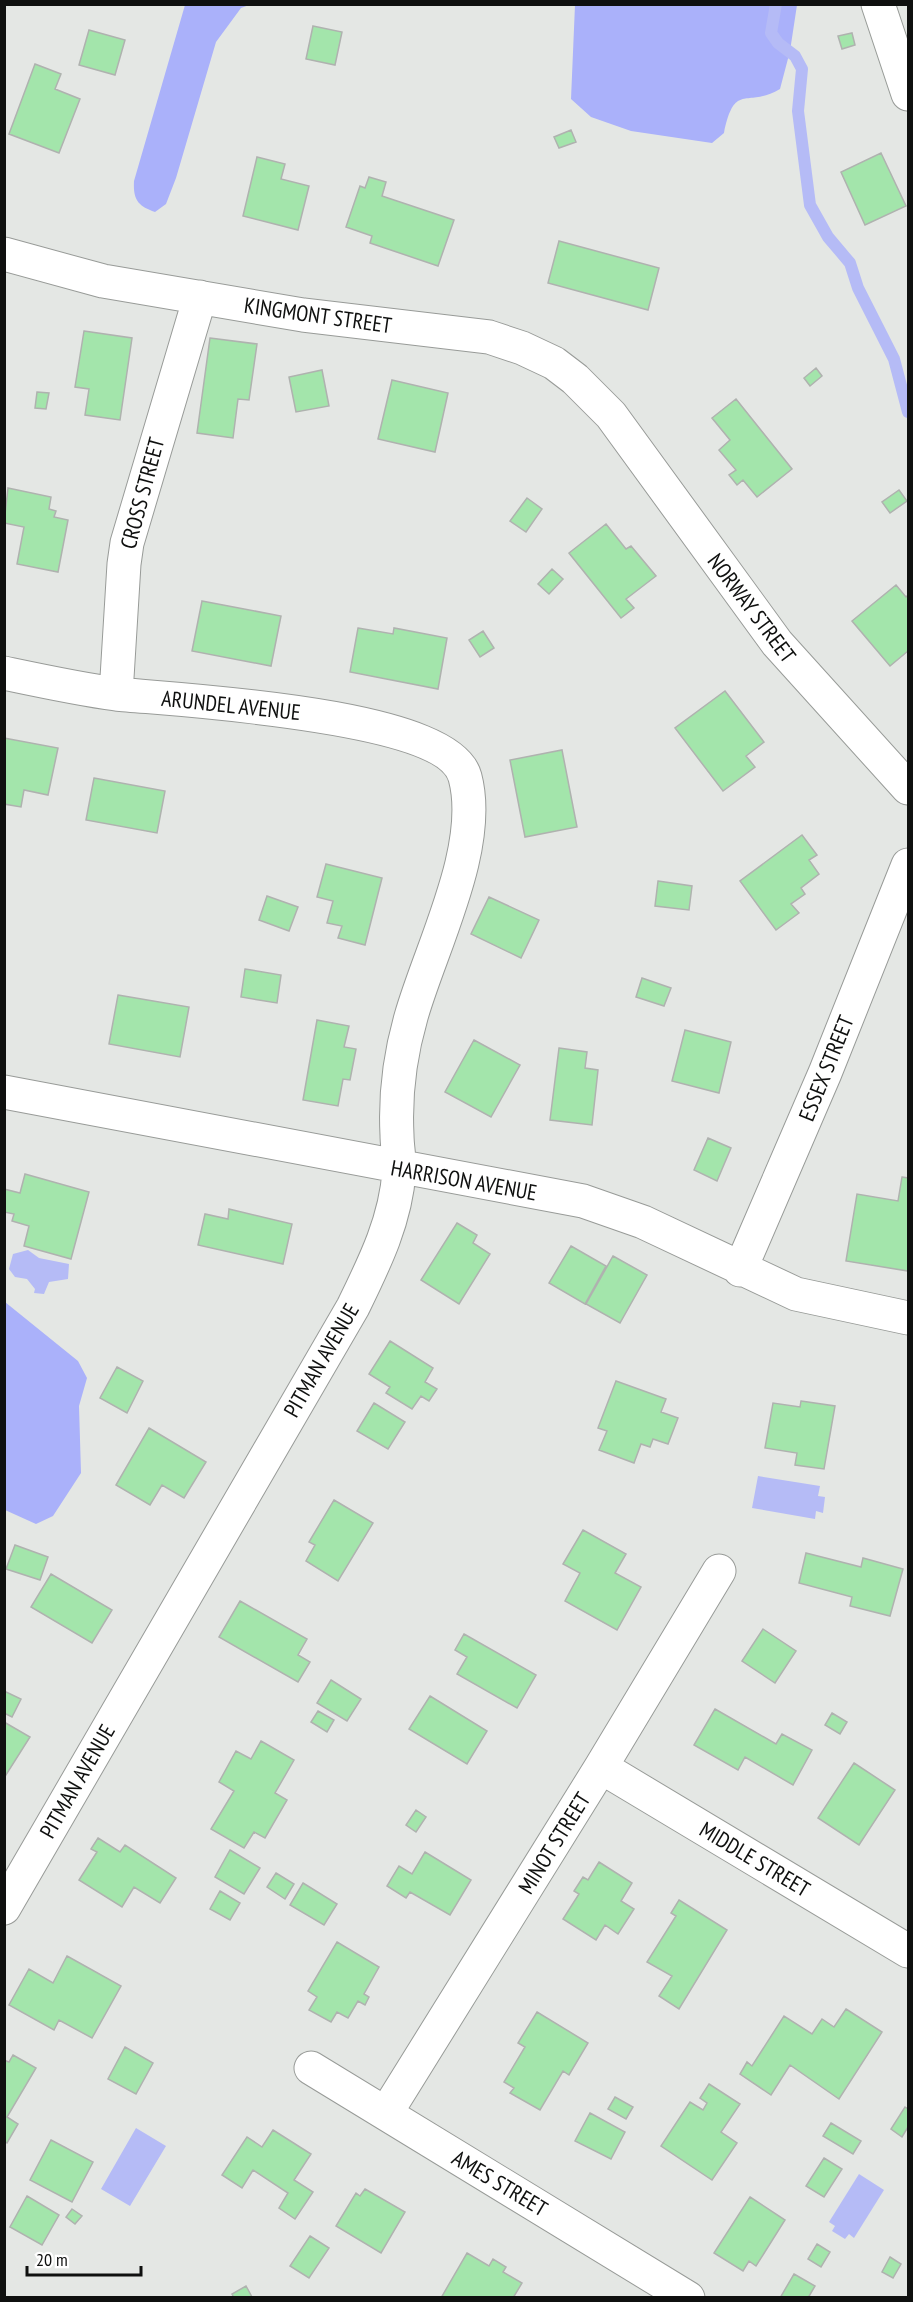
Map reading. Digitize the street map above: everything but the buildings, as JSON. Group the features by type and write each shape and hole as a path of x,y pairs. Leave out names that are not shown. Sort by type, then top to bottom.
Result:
{"street":[{"path":"878,4 909,94"},
{"name":"KINGMONT STREET","path":"4,254 103,281 303,315 471,334 504,340 554,363 575,379 611,415"},
{"name":"CROSS STREET","path":"116,694 123,573 127,543 200,297"},
{"name":"NORWAY STREET","path":"611,415 777,644 909,788"},
{"name":"ARUNDEL AVENUE","path":"4,673 116,694 308,713 400,735 452,760"},
{"name":"PITMAN AVENUE","path":"4,1908 353,1307 386,1234 395,1203 400,1169 397,1093 402,1054 410,1018 458,878 468,823 465,777 452,760"},
{"name":"ESSEX STREET","path":"740,1270 825,1074 909,865"},
{"name":"HARRISON AVENUE","path":"4,1092 607,1208 643,1222 785,1290 818,1301 909,1318"},
{"name":"MINOT STREET","path":"386,2113 601,1767 719,1571"},
{"name":"MIDDLE STREET","path":"601,1767 909,1951"},
{"name":"AMES STREET","path":"311,2068 688,2298"}],"shaded area":[{"path":"797,4 790,51 780,89 768,95 738,102 728,117 724,133 712,143 631,131 591,117 571,99 575,5"},
{"path":"185,5 249,5 241,8 216,42 176,178 166,204 155,212 138,201 134,193 134,181"},
{"path":"28,1250 39,1258 69,1264 68,1279 49,1282 44,1294 34,1293 35,1289 27,1279 15,1277 9,1269 13,1254"},
{"path":"5,1302 78,1361 87,1378 79,1406 81,1473 53,1516 36,1524 5,1510"},
{"path":"758,1476 820,1486 818,1496 825,1497 823,1513 816,1511 815,1519 752,1508"},
{"path":"136,2128 166,2146 130,2206 101,2189"},
{"path":"859,2174 884,2190 854,2238 849,2234 845,2239 832,2231 835,2226 829,2222"}],"waterway":[{"path":"776,4 771,33 778,43 795,56 802,69 798,111 810,205 828,237 850,263 858,288 894,359 908,412"}]}
